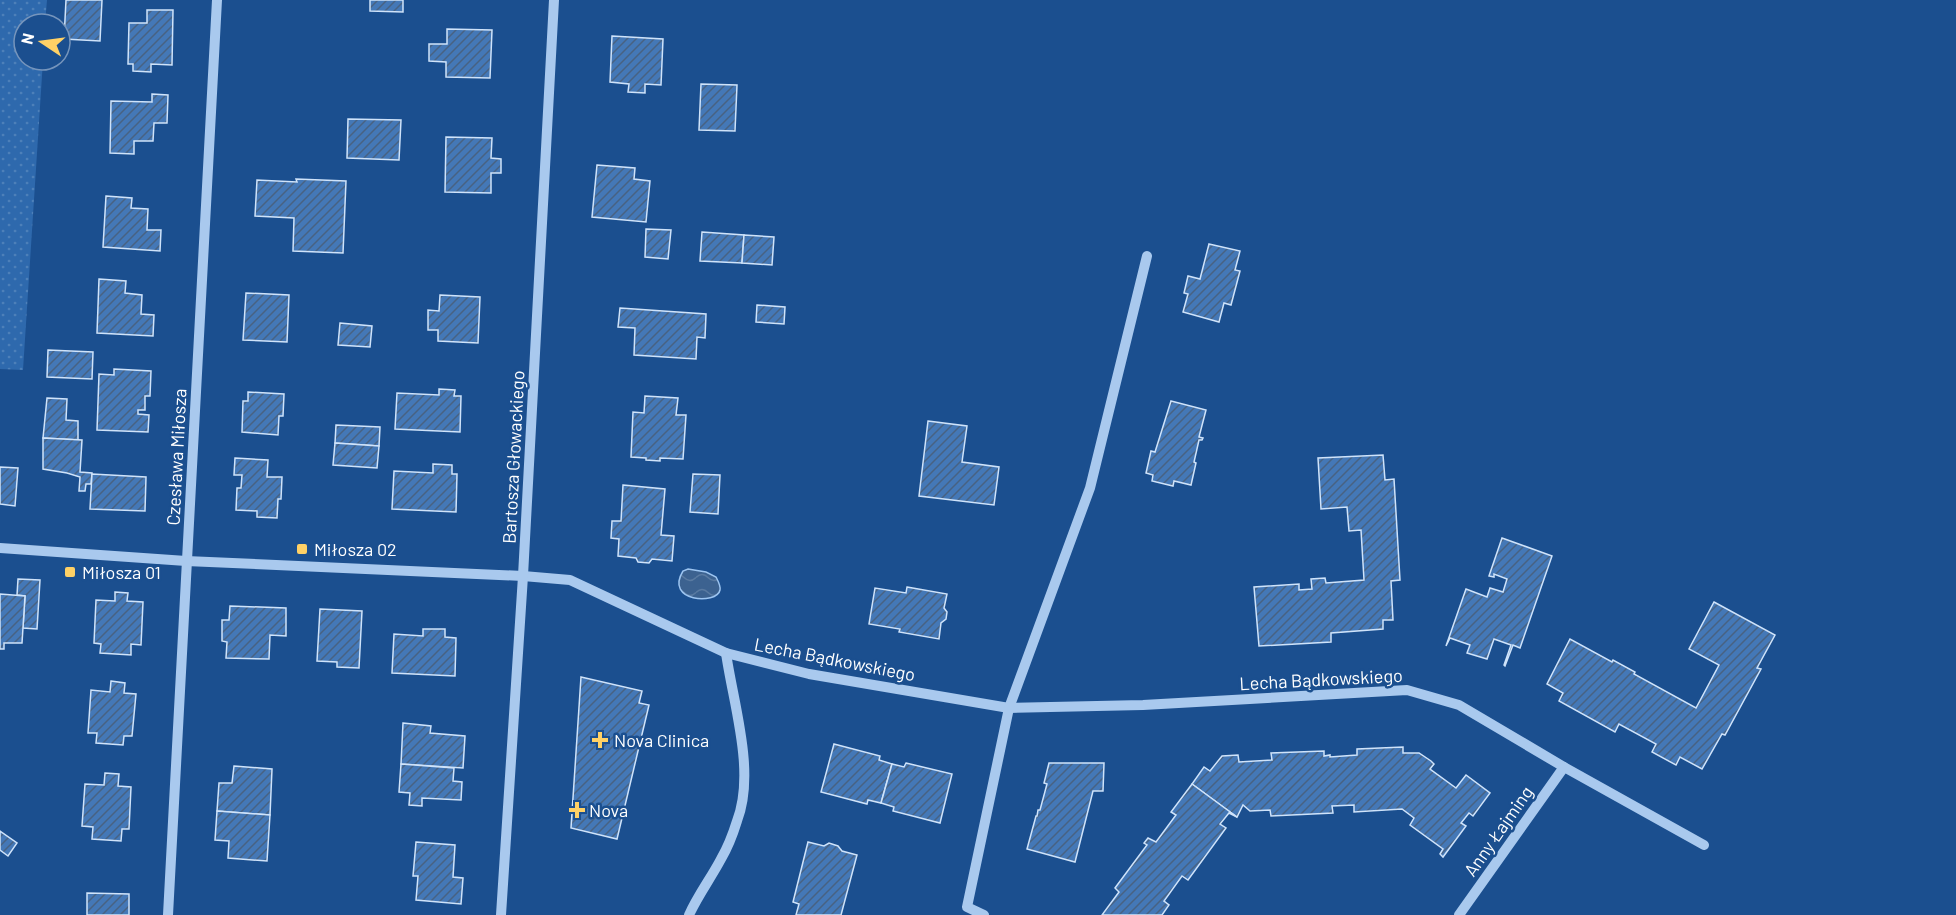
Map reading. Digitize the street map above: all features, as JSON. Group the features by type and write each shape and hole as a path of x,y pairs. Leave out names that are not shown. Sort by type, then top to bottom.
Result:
{"street":[{"name":"Czesława Miłosza","path":"168,915 217,0"},
{"name":"Bartosza Głowackiego","path":"501,915 523,576 554,0"},
{"path":"984,915 967,907 1009,708 1090,488 1147,256"},
{"name":"Lecha Bądkowskiego","path":"0,548 186,561 570,580 726,653 808,674 1009,708 1143,705 1407,690 1459,705 1704,845"},
{"name":"Lecha Bądkowskiego","path":"689,915 696,899 722,858 739,818 745,778 741,733 726,653"},
{"name":"Anny Łajming","path":"1459,915 1564,767"}],"shaded area":[{"path":"0,0 47,0 46,12 12,12 12,72 42,72 23,370 0,369"}],"water":[{"path":"688,569 706,572 716,577 720,588 717,595 702,599 686,595 680,589 679,581 683,571"}],"building":[{"path":"66,0 102,0 100,41 72,39 72,12 65,12"},
{"path":"370,0 403,0 403,12 370,11"},
{"path":"147,10 173,10 172,65 151,64 151,72 133,71 133,64 128,64 129,23 147,23"},
{"path":"447,29 492,30 490,78 446,77 446,62 429,61 429,44 447,44"},
{"path":"612,36 663,39 661,85 645,84 645,93 628,92 629,84 610,82"},
{"path":"701,84 737,85 735,131 699,130"},
{"path":"152,94 168,95 167,123 154,123 153,141 134,141 134,154 110,153 111,101 152,102"},
{"path":"348,119 401,120 399,160 347,158"},
{"path":"446,137 492,138 491,158 501,159 501,173 491,173 491,193 445,192"},
{"path":"597,165 635,168 634,179 650,181 646,222 592,217"},
{"path":"296,179 346,181 343,253 293,251 294,218 255,216 257,180 297,182"},
{"path":"106,196 132,198 131,208 148,209 147,230 161,230 160,251 103,247"},
{"path":"646,229 671,230 668,259 645,257"},
{"path":"702,232 744,235 742,263 700,261"},
{"path":"744,235 774,237 772,265 742,263"},
{"path":"1209,244 1240,251 1235,270 1240,271 1231,305 1224,303 1219,322 1183,312 1188,294 1184,293 1188,276 1200,279"},
{"path":"99,279 126,281 125,293 142,295 141,314 154,315 153,336 97,333"},
{"path":"246,293 289,295 287,342 243,340"},
{"path":"440,295 480,297 478,343 438,341 438,330 428,330 428,310 439,311"},
{"path":"757,305 785,307 784,324 756,322"},
{"path":"620,308 706,314 705,338 697,337 696,359 634,355 635,328 618,327"},
{"path":"340,323 372,326 370,347 338,345"},
{"path":"48,350 93,352 92,379 47,377"},
{"path":"114,369 151,371 150,396 145,396 145,410 138,410 138,414 149,415 148,432 97,430 99,374 114,375"},
{"path":"439,389 455,390 454,396 461,396 460,432 395,429 397,393 439,395"},
{"path":"248,392 284,394 283,416 279,416 278,435 242,432 243,401 248,401"},
{"path":"645,396 678,398 676,415 686,415 683,459 660,458 660,461 631,457 633,412 644,413"},
{"path":"47,398 67,399 66,420 78,421 78,440 43,438"},
{"path":"1171,401 1206,410 1199,437 1203,438 1199,440 1191,485 1174,481 1173,486 1152,481 1153,475 1146,473 1151,451 1155,452"},
{"path":"928,421 967,426 962,462 999,467 994,505 919,496"},
{"path":"336,425 380,427 379,446 335,443"},
{"path":"43,438 82,440 80,472 92,473 91,484 86,484 85,491 79,491 80,477 43,469"},
{"path":"335,443 379,446 377,468 333,465"},
{"path":"1383,455 1385,480 1394,479 1400,580 1391,581 1393,620 1383,620 1383,629 1331,633 1331,642 1259,646 1254,587 1299,584 1299,590 1312,589 1311,579 1325,578 1326,583 1364,580 1361,530 1349,531 1347,507 1321,509 1318,458"},
{"path":"235,458 268,460 267,477 282,477 277,518 257,517 257,511 236,510 237,488 241,488 242,475 234,475"},
{"path":"433,464 452,465 452,474 457,474 456,512 392,509 394,471 433,473"},
{"path":"0,467 18,468 15,506 0,504"},
{"path":"92,474 146,477 145,511 90,509"},
{"path":"693,474 720,475 718,514 690,512"},
{"path":"623,485 665,489 661,535 674,536 672,561 652,559 649,563 638,562 636,558 618,556 619,539 611,538 612,521 621,521"},
{"path":"1502,538 1552,556 1520,648 1513,645 1505,666 1511,645 1494,639 1487,659 1467,653 1470,645 1450,638 1446,646 1466,589 1487,597 1490,588 1503,592 1507,579 1494,574 1494,577 1489,576"},
{"path":"18,579 40,580 37,629 23,628 25,596 17,595"},
{"path":"907,587 947,594 944,608 947,612 946,619 941,623 939,639 869,624 875,588 906,593"},
{"path":"115,592 128,593 127,601 143,602 141,645 131,644 131,655 100,653 101,644 94,643 96,600 115,601"},
{"path":"0,594 25,596 22,643 4,643 4,649 0,649"},
{"path":"1714,602 1775,635 1757,668 1761,669 1725,735 1722,734 1702,769 1680,757 1676,765 1652,752 1656,744 1619,724 1615,732 1559,701 1563,693 1547,684 1570,639 1635,672 1634,674 1696,708 1719,665 1689,649"},
{"path":"230,606 286,608 286,636 270,635 269,659 226,658 227,642 222,641 222,620 229,620"},
{"path":"320,609 362,611 359,668 337,667 337,662 317,661"},
{"path":"423,629 445,629 445,637 456,638 455,676 392,673 394,634 423,636"},
{"path":"581,677 642,691 639,703 649,705 617,839 571,828"},
{"path":"111,681 125,683 124,693 136,694 132,736 124,736 123,745 96,743 97,733 88,733 91,690 110,692"},
{"path":"403,723 431,726 430,733 465,736 463,768 401,764"},
{"path":"834,744 880,756 879,760 892,764 881,803 868,800 867,804 821,792"},
{"path":"1403,747 1403,753 1419,753 1431,761 1434,764 1430,769 1456,788 1466,775 1490,793 1473,816 1469,813 1461,823 1466,826 1443,857 1440,854 1443,849 1410,825 1414,818 1402,809 1354,812 1354,805 1332,806 1333,813 1271,816 1270,810 1250,811 1243,805 1237,817 1192,784 1204,767 1210,771 1222,756 1238,755 1239,762 1272,760 1271,753 1324,751 1324,756 1330,755 1330,757 1357,755 1357,749"},
{"path":"906,763 952,774 940,823 893,811 894,807 881,803 892,764 904,767"},
{"path":"1049,763 1104,763 1103,791 1093,791 1075,862 1027,849 1047,784 1044,783"},
{"path":"401,764 454,768 453,781 462,782 461,800 422,798 422,806 409,805 410,793 399,792"},
{"path":"234,766 272,769 270,815 217,811 219,783 232,783"},
{"path":"105,773 119,774 118,786 131,787 129,829 122,829 121,841 92,839 93,827 82,826 85,784 104,785"},
{"path":"1192,784 1237,817 1229,813 1220,824 1226,828 1188,880 1182,876 1164,901 1169,905 1162,915 1102,915 1119,892 1115,888 1147,845 1144,843 1148,838 1156,842 1176,815 1171,812"},
{"path":"217,811 270,815 267,861 228,858 229,841 215,840"},
{"path":"0,831 17,843 8,856 0,850"},
{"path":"416,842 455,845 453,877 463,878 461,904 416,900 418,876 413,876"},
{"path":"808,842 824,846 829,843 838,846 842,851 857,855 841,915 796,915 799,904 793,902"},
{"path":"87,893 129,894 129,915 87,915"}],"place":[{"name":"Miłosza 02","path":"302,549"},
{"name":"Miłosza 01","path":"70,572"},
{"name":"Nova Clinica","path":"600,740"},
{"name":"Nova","path":"577,810"}]}
